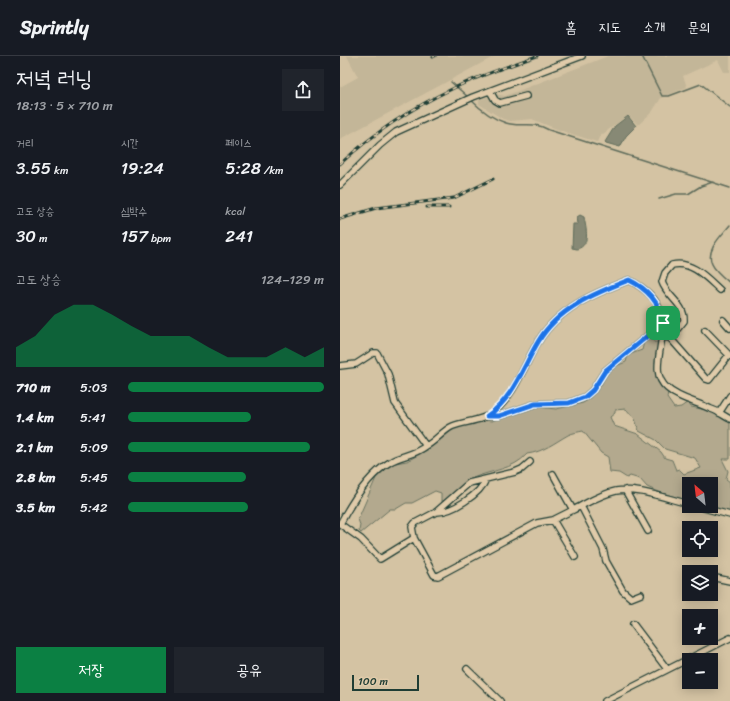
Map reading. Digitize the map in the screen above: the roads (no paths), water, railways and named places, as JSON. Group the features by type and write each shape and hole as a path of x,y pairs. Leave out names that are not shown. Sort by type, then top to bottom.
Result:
{"street":[{"path":"340,185 380,145 396,132 473,96 582,56"},
{"path":"490,90 494,100 500,103 526,96"},
{"path":"670,338 684,321 684,316 679,305 668,294 662,282 664,273 672,265 683,263 700,272 720,290"},
{"path":"414,538 380,559 361,538 340,524 358,492 383,467 390,462 409,456 435,442 451,427 487,416 496,410 521,377 538,342 549,327 566,310 583,300 629,280 643,286 658,306 662,316 663,323 659,352 659,370 666,388 730,419"},
{"path":"723,320 730,328"},
{"path":"487,416 499,416 535,404 569,403 585,397 593,390 605,371 663,323"},
{"path":"662,337 670,338 706,379 709,380 729,355 705,330"},
{"path":"340,366 356,364 373,353 377,353 388,374 395,403 426,446"},
{"path":"719,413 730,396"},
{"path":"530,462 516,472 469,483 436,512 415,523 412,527 414,538 434,576 438,576 537,523 553,520 608,493 625,490 635,491 682,502"},
{"path":"554,474 573,510"},
{"path":"436,512 449,510 469,498 482,487 486,479"},
{"path":"625,490 648,531"},
{"path":"581,506 603,549 606,561 623,591 631,598 641,594"},
{"path":"718,512 730,515"},
{"path":"553,520 575,557"},
{"path":"718,578 730,581"},
{"path":"633,624 667,669"},
{"path":"605,701 730,638"},
{"path":"467,669 500,701"}],"waterway":[{"path":"642,56 662,96 669,96 701,84 730,107"},
{"path":"451,82 468,97"},
{"path":"470,99 487,113 506,123 517,125 537,125 730,188"},
{"path":"659,199 676,194 688,194 701,186 713,182"},
{"path":"730,225 715,243 710,259 715,269 730,283"}],"railway":[{"path":"340,164 380,131 439,95 474,79 537,56"},
{"path":"340,219 376,208 454,198 493,179"},
{"path":"427,207 449,207"}]}
